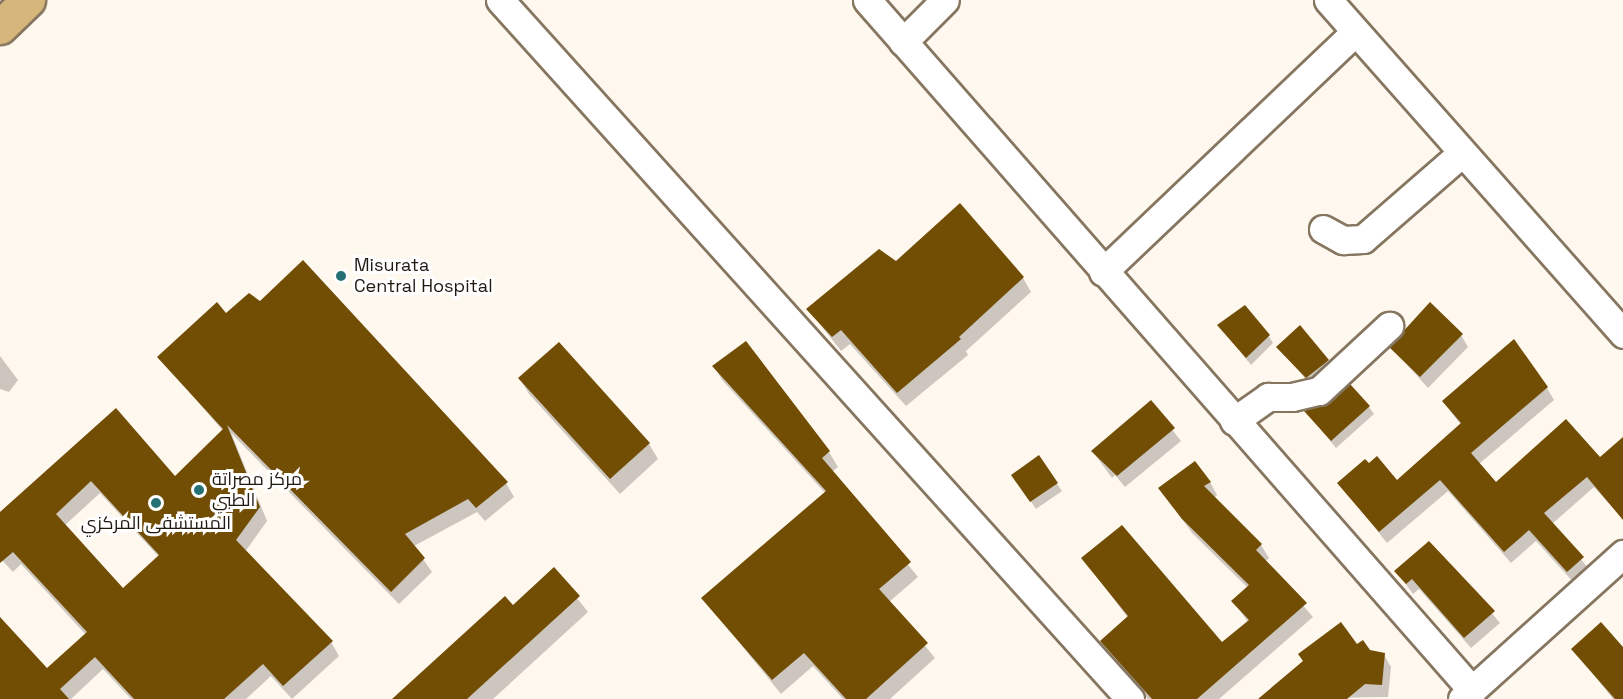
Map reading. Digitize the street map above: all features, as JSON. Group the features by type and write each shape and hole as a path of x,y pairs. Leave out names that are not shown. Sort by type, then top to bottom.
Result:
{"main road":[{"path":"0,27 28,0"}],"street":[{"path":"500,0 1130,699"},
{"path":"867,0 1234,421 1467,694 1623,554"},
{"path":"903,42 945,0"},
{"path":"1328,0 1354,33 1623,334"},
{"path":"1104,272 1354,33"},
{"path":"1323,230 1343,240 1363,239 1462,153"},
{"path":"1234,421 1268,397 1292,397 1319,391 1389,326"}],"building":[{"path":"960,203 1024,277 959,337 961,339 897,393 841,330 832,337 806,309 879,249 896,261"},
{"name":"المستشفى المركزي","path":"303,260 508,482 476,508 468,499 405,534 425,558 391,592 227,425 260,507 236,540 333,641 283,686 263,664 224,699 134,699 95,657 60,689 69,699 0,699 0,617 47,668 87,632 13,552 0,563 0,512 116,408 175,476 223,429 157,357 217,302 226,313 249,293 260,301","holes":["91,481 159,555 123,588 56,514"]},
{"path":"1430,302 1463,334 1420,377 1389,347"},
{"path":"1245,305 1270,335 1246,358 1217,325"},
{"path":"1300,325 1329,360 1306,378 1276,347"},
{"path":"1514,339 1548,387 1471,453 1496,482 1566,419 1600,457 1623,437 1623,520 1587,477 1544,513 1584,557 1567,572 1529,530 1504,552 1440,480 1379,532 1337,483 1365,459 1369,463 1377,456 1397,480 1461,423 1442,401"},
{"path":"746,341 830,451 822,458 911,562 879,589 928,643 866,699 846,699 804,653 772,680 701,598 826,491 712,366"},
{"path":"559,342 650,443 610,479 518,378"},
{"path":"1350,384 1370,406 1331,441 1304,411 1329,403"},
{"path":"1151,400 1175,428 1117,476 1091,451"},
{"path":"1039,455 1058,483 1030,502 1011,475"},
{"path":"1195,461 1211,482 1204,486 1262,544 1256,550 1307,603 1197,699 1152,699 1100,641 1128,616 1081,558 1122,525 1222,642 1249,620 1231,601 1249,585 1182,519 1158,488"},
{"path":"1429,541 1495,611 1464,638 1412,579 1406,584 1394,571"},
{"path":"554,567 580,596 467,699 392,699 505,596 513,605"},
{"path":"1341,622 1357,644 1363,640 1370,650 1385,653 1382,685 1365,684 1347,699 1258,699 1303,661 1298,654"},
{"path":"1601,622 1623,647 1623,699 1615,699 1571,649"}],"place":[{"name":"Misurata Central Hospital","path":"341,276"},
{"name":"مركز مصراتة الطبي","path":"199,490"},
{"name":"المستشفى المركزي","path":"156,503"}]}
